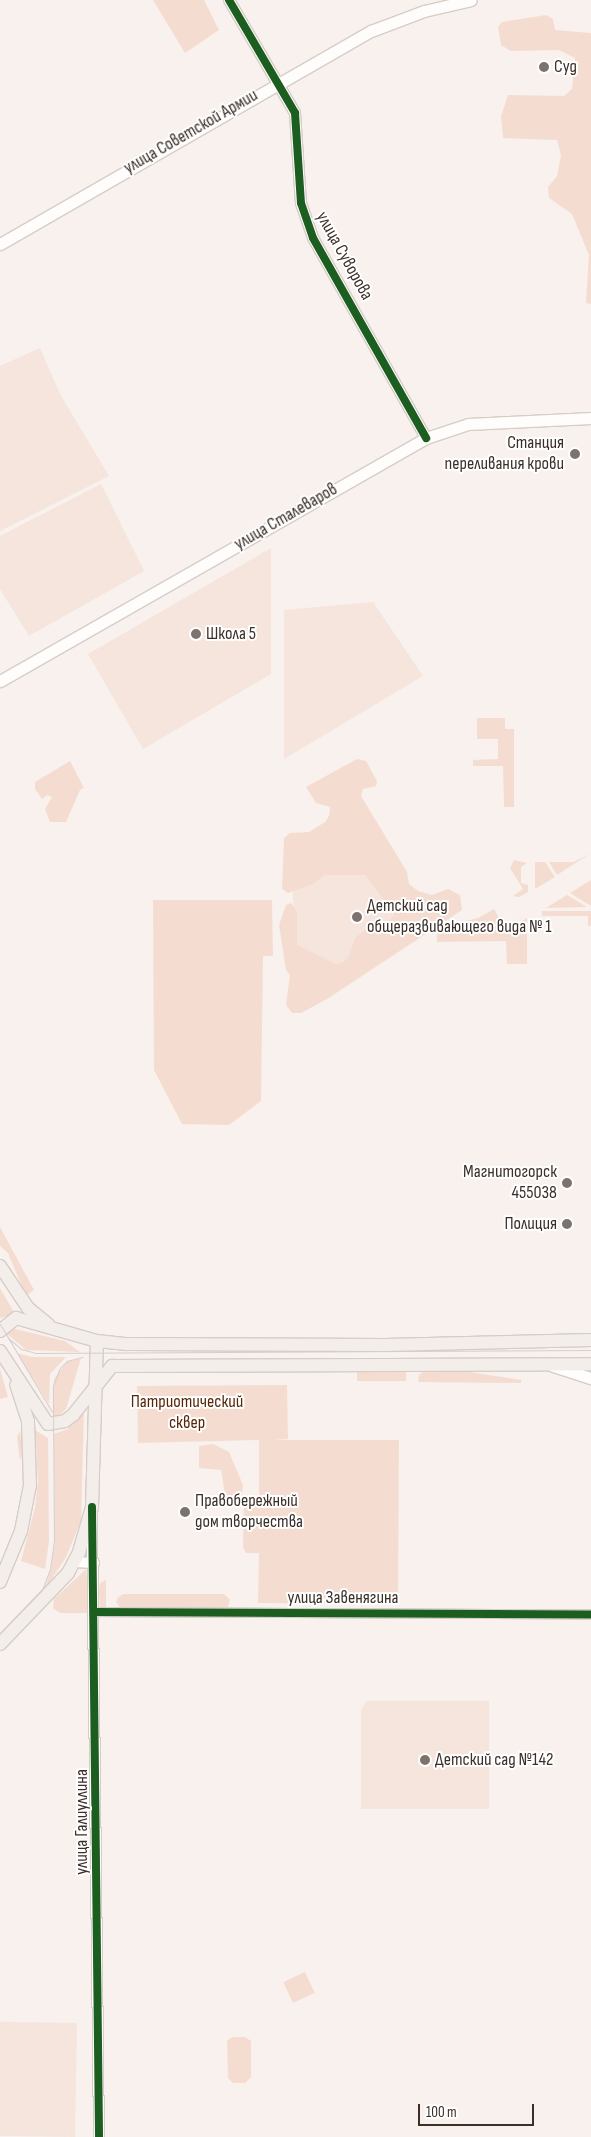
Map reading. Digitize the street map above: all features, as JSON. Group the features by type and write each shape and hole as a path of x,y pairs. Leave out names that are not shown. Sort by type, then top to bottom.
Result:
{"main road":[{"name":"улица Советской Армии","path":"0,244 279,82 385,24 471,0"},
{"name":"улица Сталеваров","path":"0,681 426,438 468,424 591,418"},
{"path":"0,1266 28,1308 54,1328"},
{"path":"0,1331 16,1318 97,1341 395,1345 591,1340"},
{"path":"576,1341 591,1335"},
{"name":"улица Галиуллина","path":"92,1508 97,1341"},
{"path":"0,1351 10,1369 48,1424 65,1421 73,1416 96,1383 112,1366 133,1364 591,1364"},
{"path":"549,1365 591,1378"},
{"path":"0,1582 22,1531 30,1485 28,1421 10,1369"},
{"path":"0,1644 75,1562 92,1508"}],"street":[{"name":"улица Суворова","path":"229,0 279,82 295,113 304,216 426,438"},
{"name":"улица Галиуллина","path":"92,1508 96,1612 99,2137"},
{"path":"75,1562 94,1563"},
{"name":"улица Завенягина","path":"96,1612 591,1615"}],"shaded area":[{"path":"40,348 60,394 109,476 0,531 0,366"},
{"path":"101,484 144,571 29,636 0,589 0,536"},
{"name":"Школа 5","path":"271,548 271,674 143,749 88,654"},
{"path":"373,602 423,676 284,759 284,610"},
{"name":"Детский сад общеразвивающего вида № 1","path":"379,842 425,928 312,990 294,959 292,844"},
{"name":"Детский сад №142","path":"367,1701 489,1701 489,1809 361,1809 361,1710"},
{"path":"0,2022 77,2023 75,2137 0,2136"}],"green space":[{"path":"153,0 204,0 219,30 185,53"},
{"path":"546,15 553,19 555,30 591,33 591,304 586,303 589,255 572,214 549,198 548,187 557,176 561,155 557,140 503,138 501,116 508,95 564,96 572,89 575,58 559,50 511,51 501,45 498,27 502,22"},
{"path":"477,718 505,718 505,729 514,729 514,807 504,807 503,766 473,766 473,760 498,759 498,739 477,739"},
{"path":"357,759 366,761 377,781 376,786 363,789 361,796 407,872 409,884 418,891 432,895 448,889 460,895 462,910 327,999 301,1013 292,1013 286,1005 290,975 286,970 279,925 286,905 291,903 297,912 297,945 336,964 344,962 349,956 355,938 366,929 385,929 394,914 365,875 325,875 313,884 288,893 282,889 284,838 290,833 309,832 325,822 329,816 330,807 316,803 306,787"},
{"path":"70,761 84,788 80,790 66,822 50,822 45,809 52,797 47,795 42,799 35,789 35,782"},
{"path":"591,853 557,875 549,862 574,862"},
{"path":"514,860 527,863 521,867 521,883 528,885 528,892 519,897 513,896 523,889 510,868"},
{"path":"535,862 545,862 555,877 535,889"},
{"path":"591,880 591,906 570,893"},
{"path":"567,895 587,907 546,908"},
{"path":"153,900 272,900 273,956 263,956 261,1101 229,1125 182,1124 154,1070"},
{"path":"494,909 506,930 527,918 527,964 507,964 506,941 437,942 437,928 478,918"},
{"path":"542,911 591,911 591,926 588,926 588,916 542,916"},
{"path":"0,1227 34,1290 26,1296 8,1253 0,1246"},
{"path":"0,1288 15,1314 0,1318"},
{"path":"11,1328 65,1341 80,1352 26,1350 5,1332"},
{"path":"17,1353 32,1357 66,1357 50,1374 49,1404"},
{"path":"81,1358 66,1409 53,1421 54,1379 67,1362"},
{"path":"357,1367 406,1367 406,1381 357,1381"},
{"path":"0,1369 8,1397 0,1399"},
{"path":"456,1370 521,1380 521,1383 418,1382 419,1375 424,1371"},
{"name":"Патриотический сквер","path":"287,1385 288,1439 274,1440 399,1440 398,1604 258,1603 259,1553 246,1553 243,1547 244,1500 259,1495 259,1440 138,1443 137,1386"},
{"path":"84,1410 81,1521 66,1557 44,1591 51,1569 55,1540 54,1434 68,1429"},
{"path":"35,1430 48,1438 49,1541 45,1569 21,1561 35,1508 38,1480"},
{"path":"20,1431 23,1454 20,1460 17,1437"},
{"path":"213,1444 229,1452 243,1485 242,1495 231,1501 226,1500 221,1470 199,1468 199,1446"},
{"path":"86,1569 90,1610 86,1613 60,1613 53,1608 54,1599"},
{"path":"106,1580 106,1611 100,1608 99,1590 100,1583"},
{"path":"124,1594 224,1594 230,1600 228,1607 121,1609 116,1602 118,1597"},
{"path":"305,1972 315,1993 293,2003 283,1982"},
{"path":"232,2037 245,2037 251,2041 251,2077 245,2083 233,2083 228,2078 227,2041"}],"tram line":[{"path":"0,1324 52,1412"},
{"path":"8,1338 21,1349 36,1353 591,1350"},
{"path":"0,1633 42,1590 50,1569 54,1541 53,1386 60,1368 67,1361 82,1357"}],"cycle path":[{"path":"229,0 295,113 301,203 313,238 426,438"},
{"path":"92,1507 99,2137"},
{"path":"96,1612 591,1615"}],"place":[{"name":"Суд","path":"544,67"},
{"name":"Станция переливания крови","path":"575,454"},
{"name":"Школа 5","path":"196,634"},
{"name":"Детский сад общеразвивающего вида № 1","path":"357,917"},
{"name":"Магнитогорск 455038","path":"567,1183"},
{"name":"Полиция","path":"567,1224"},
{"name":"Правобережный дом творчества","path":"185,1512"},
{"name":"Детский сад №142","path":"425,1760"}]}
